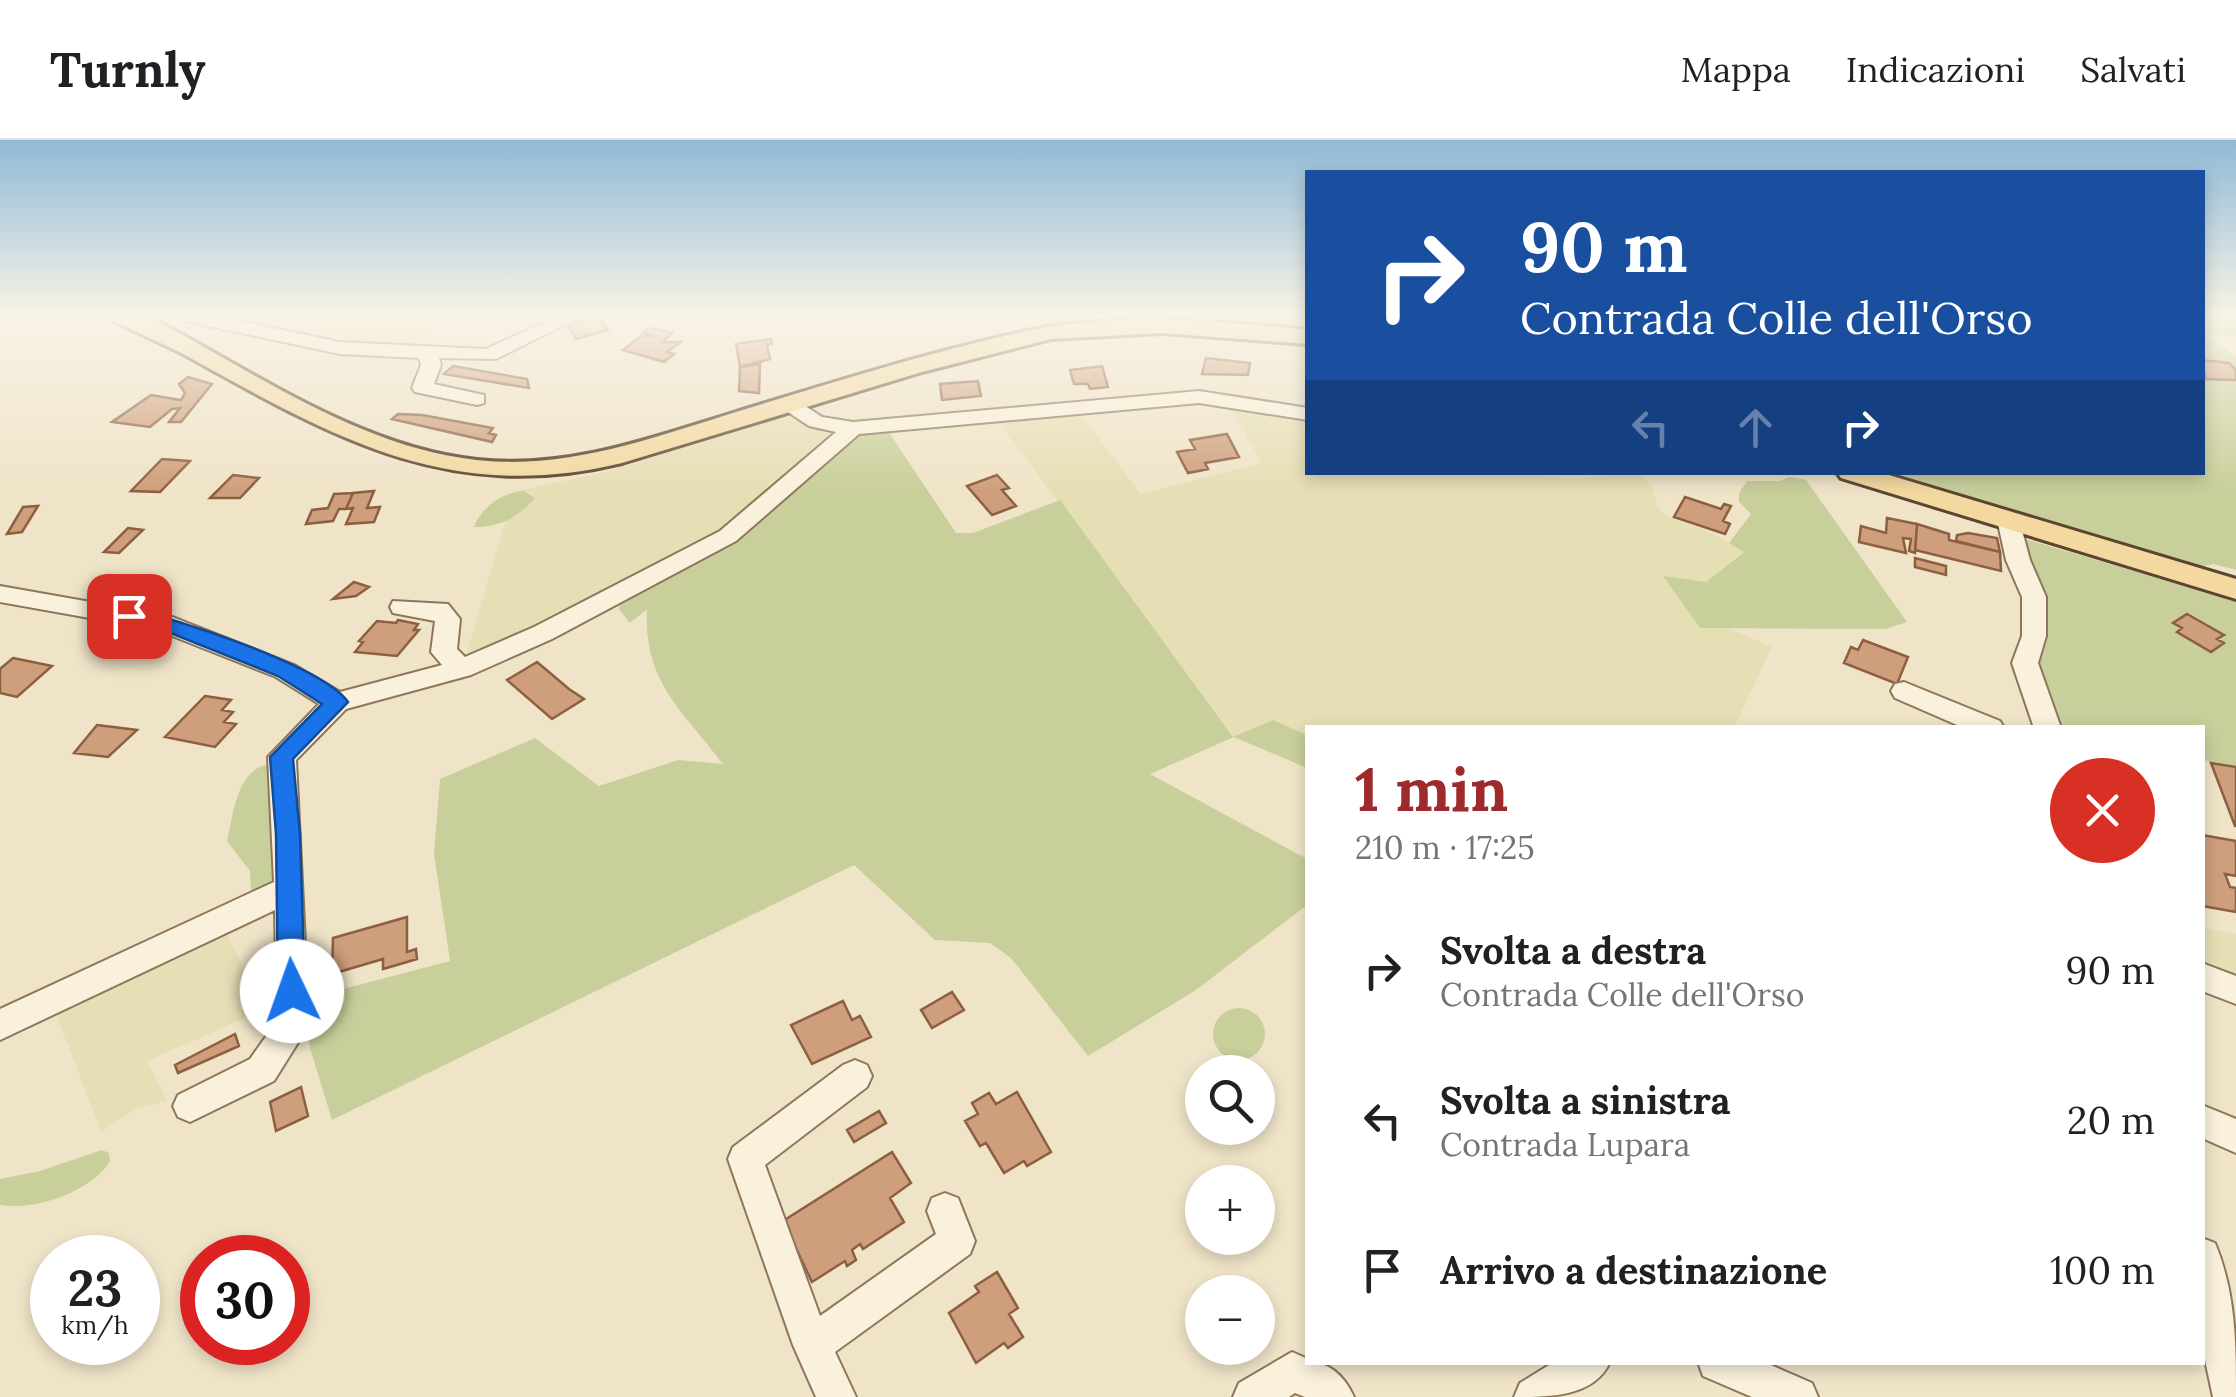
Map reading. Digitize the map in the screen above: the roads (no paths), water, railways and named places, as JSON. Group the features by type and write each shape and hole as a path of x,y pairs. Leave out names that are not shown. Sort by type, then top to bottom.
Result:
{"main road":[{"path":"243,374 374,440 436,462 472,468 534,470 590,464 897,374"},
{"path":"1860,475 2236,589"}],"street":[{"path":"428,374 422,388 478,399"},
{"path":"789,404 816,422 853,428 1188,398 1305,414"},
{"path":"190,1106 262,1070 293,1025 282,757 337,702 462,670 543,633 728,536 853,428"},
{"path":"2008,519 2018,560 2034,596 2034,636 2026,663 2047,725"},
{"path":"0,594 161,622 285,671 337,702"},
{"path":"402,607 439,610 448,619 444,652 462,670"},
{"path":"1904,691 1984,725"},
{"path":"0,1025 287,890"},
{"path":"2205,977 2236,990"},
{"path":"836,1397 812,1345 745,1158 854,1076"},
{"path":"2205,1122 2236,1136"},
{"path":"812,1345 957,1242 945,1212"},
{"path":"2205,1270 2233,1397"},
{"path":"1534,1397 1586,1365"},
{"path":"1724,1365 1798,1397"},
{"path":"1253,1397 1292,1372 1321,1384 1334,1397"}]}
